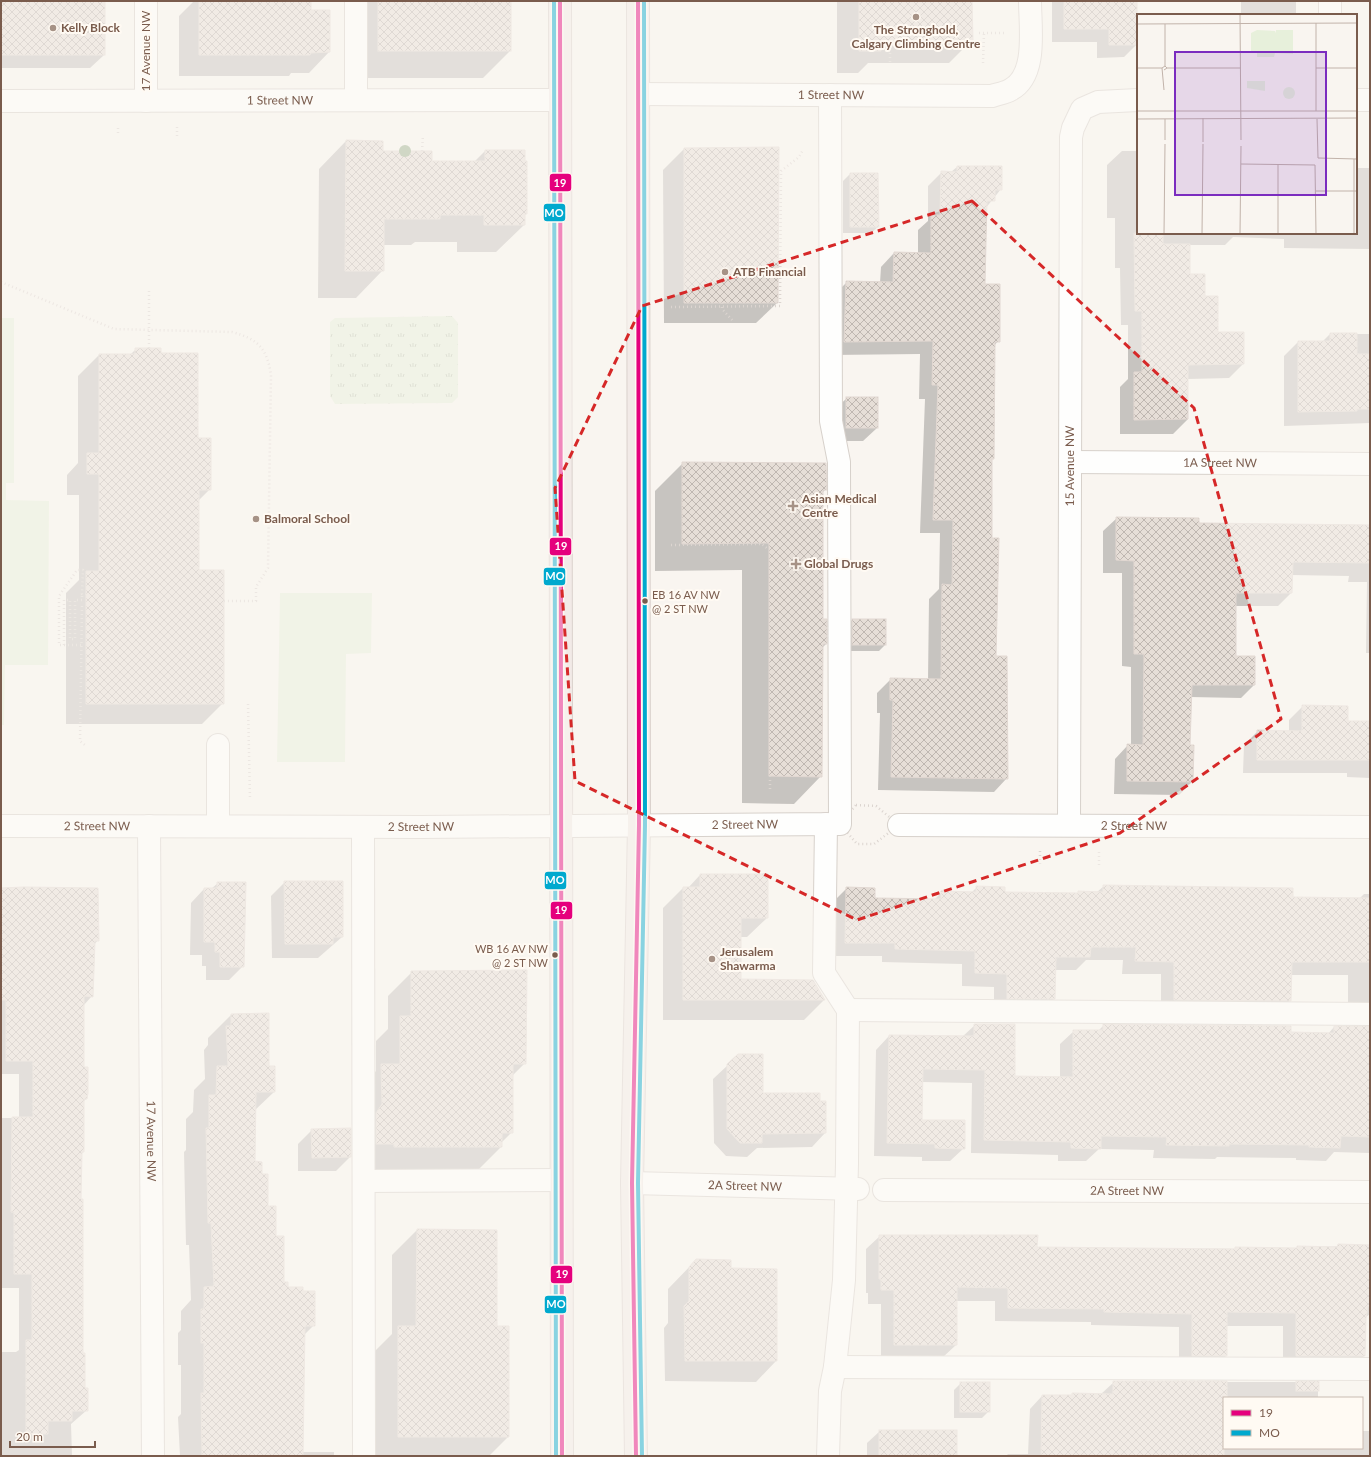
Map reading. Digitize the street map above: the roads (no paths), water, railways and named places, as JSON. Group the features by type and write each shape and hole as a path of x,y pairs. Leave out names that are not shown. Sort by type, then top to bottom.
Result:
{"highway":[{"path":"560,1 561,1456"},
{"path":"636,1456 632,1183 639,825 638,1"}],"street":[{"name":"17 Avenue NW","path":"146,1 146,101"},
{"path":"356,1 356,99"},
{"name":"1 Street NW","path":"639,94 992,96 1010,90 1020,83 1030,63 1030,1"},
{"path":"1330,1 1330,14"},
{"path":"828,1456 830,1391 835,1367 853,1189 848,1010 824,973 833,824 839,462 831,421 830,94"},
{"name":"1 Street NW","path":"1,101 356,99 559,100"},
{"name":"15 Avenue NW","path":"1069,825 1071,137 1073,128 1082,109 1098,102 1137,100"},
{"path":"1357,100 1370,100"},
{"name":"1A Street NW","path":"1070,462 1370,464"},
{"path":"218,745 218,826"},
{"name":"2 Street NW","path":"1,826 561,826 833,824"},
{"name":"2 Street NW","path":"899,825 1370,827"},
{"name":"17 Avenue NW","path":"149,826 153,1456"},
{"path":"363,826 365,1181 364,1456"},
{"path":"848,1010 1370,1014"},
{"path":"365,1181 561,1180"},
{"name":"2A Street NW","path":"632,1183 853,1189"},
{"name":"2A Street NW","path":"884,1190 1370,1192"},
{"path":"835,1367 1370,1369"}],"place":[{"name":"The Stronghold, Calgary Climbing Centre","path":"916,17"},
{"name":"Kelly Block","path":"53,28"},
{"name":"ATB Financial","path":"725,272"},
{"name":"Asian Medical Centre","path":"793,506"},
{"name":"Balmoral School","path":"256,519"},
{"name":"Global Drugs","path":"796,564"},
{"name":"EB 16 AV NW @ 2 ST NW","path":"645,601"},
{"name":"WB 16 AV NW @ 2 ST NW","path":"555,955"},
{"name":"Jerusalem Shawarma","path":"712,959"}]}
